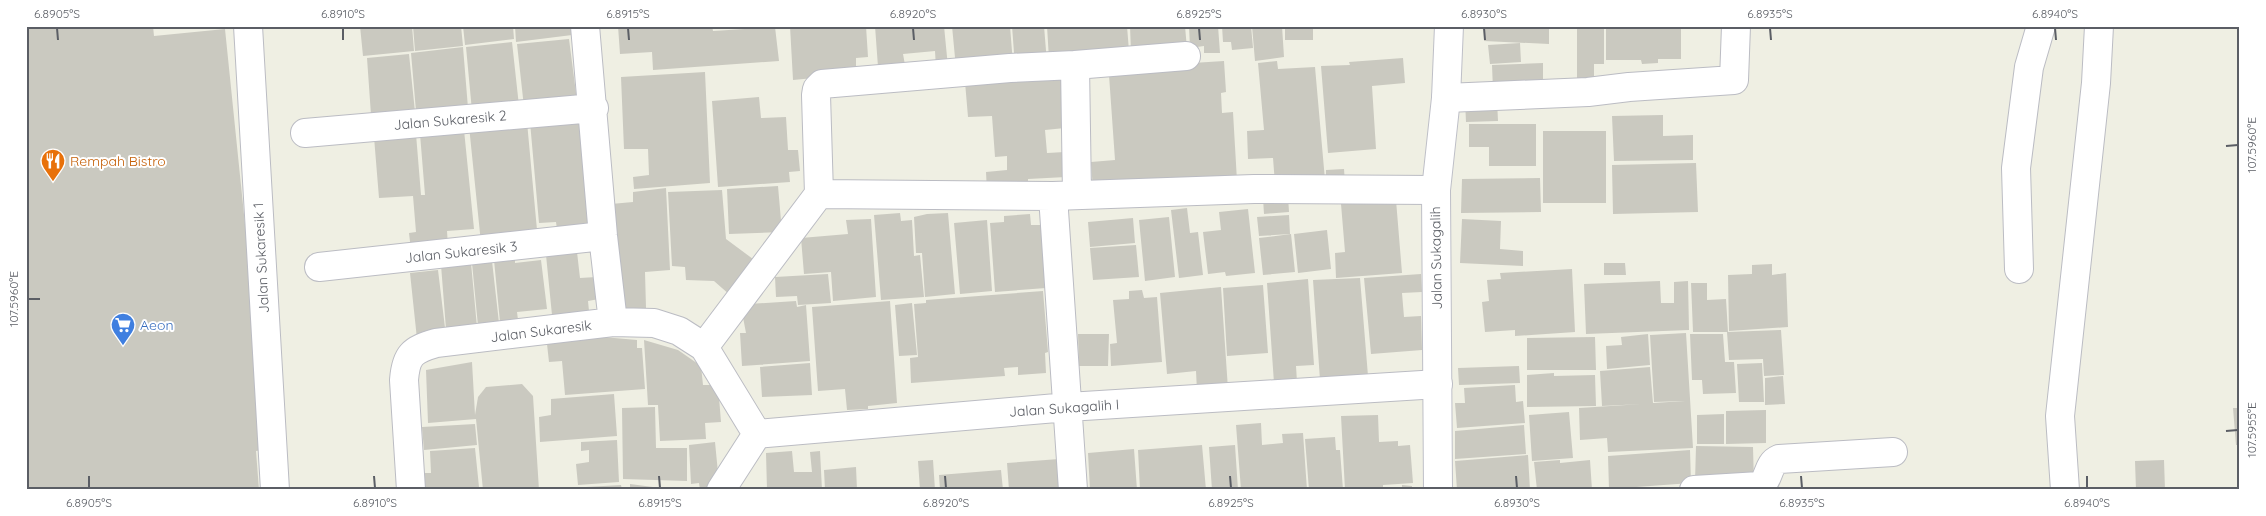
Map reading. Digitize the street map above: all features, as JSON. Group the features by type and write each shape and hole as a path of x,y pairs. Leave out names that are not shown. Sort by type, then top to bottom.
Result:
{"street":[{"name":"Jalan Sukaresik 1","path":"248,26 275,490"},
{"path":"585,26 594,108 603,236 613,322"},
{"name":"Jalan Sukagalih","path":"1438,490 1436,190 1446,98 1448,26"},
{"path":"1446,98 1588,92 1629,87 1734,80 1736,26"},
{"path":"2019,269 2016,168 2029,67 2041,26"},
{"path":"2065,490 2060,416 2096,84 2099,26"},
{"path":"704,347 819,194 816,95 817,89 822,84 1010,68 1186,56"},
{"path":"1073,490 1068,408 1065,196 1075,65"},
{"name":"Jalan Sukaresik 2","path":"306,133 594,108"},
{"path":"819,194 1065,196 1254,189 1436,190"},
{"name":"Jalan Sukaresik 3","path":"319,267 603,236"},
{"name":"Jalan Sukaresik","path":"411,490 404,380 406,363 413,353 422,347 436,343 613,322 654,324 680,331 704,347 757,434"},
{"name":"Jalan Sukagalih I","path":"757,434 1068,408 1438,384"},
{"path":"721,490 757,434"},
{"path":"1694,490 1760,486 1763,484 1772,464 1779,459 1893,452"}],"building":[{"path":"26,26 153,26 154,36 225,29 268,449 256,451 259,490 26,490"},
{"path":"360,26 412,26 414,51 363,56"},
{"path":"413,26 461,26 463,46 415,51"},
{"path":"463,26 513,26 514,39 465,45"},
{"path":"515,26 571,26 572,35 516,42"},
{"path":"618,26 712,26 713,31 775,27 779,61 653,70 652,52 620,54"},
{"path":"790,26 866,26 868,57 856,58 856,69 835,76 793,80"},
{"path":"875,26 944,26 948,67 936,68 935,51 903,54 905,65 878,67"},
{"path":"952,26 1010,26 1013,64 956,68"},
{"path":"1012,26 1044,26 1047,63 1015,66"},
{"path":"1047,26 1127,26 1129,51 1049,59"},
{"path":"1130,26 1185,26 1187,49 1131,52"},
{"path":"1189,26 1218,26 1220,53 1204,53 1204,46 1190,48"},
{"path":"1222,26 1251,26 1253,48 1232,50 1231,42 1223,42"},
{"path":"1252,26 1282,26 1284,57 1255,61"},
{"path":"1285,26 1313,26 1313,40 1285,40"},
{"path":"1485,26 1549,26 1549,44 1484,41"},
{"path":"1577,26 1604,26 1604,64 1594,64 1594,84 1577,84"},
{"path":"1606,26 1681,26 1681,59 1658,59 1658,63 1642,64 1641,60 1606,60"},
{"path":"569,39 577,101 524,107 517,44"},
{"path":"512,42 519,106 472,111 466,47"},
{"path":"1520,43 1521,62 1490,64 1488,45"},
{"path":"463,47 468,108 416,111 411,53"},
{"path":"409,54 415,112 371,115 367,58"},
{"path":"1403,58 1405,83 1372,86 1376,149 1328,153 1321,66 1350,65 1349,62"},
{"path":"1224,61 1226,92 1221,93 1222,113 1233,112 1237,181 1093,190 1091,162 1115,160 1109,75 1114,68"},
{"path":"1277,61 1278,69 1315,67 1325,180 1275,184 1273,158 1248,159 1247,131 1264,130 1258,63"},
{"path":"1543,63 1543,88 1493,90 1492,65"},
{"path":"705,72 710,183 634,189 633,177 649,175 648,149 624,149 621,77"},
{"path":"1063,76 1065,128 1045,130 1047,153 1065,152 1066,177 1028,179 1028,191 987,192 986,172 1007,170 1007,156 995,157 992,116 968,117 965,82"},
{"path":"759,97 761,118 786,117 788,150 798,150 800,171 789,172 790,182 718,187 712,101"},
{"path":"1497,100 1498,121 1466,122 1465,101"},
{"path":"1663,115 1663,136 1693,135 1693,160 1614,161 1612,116"},
{"path":"581,118 588,235 558,236 556,222 539,223 530,122"},
{"path":"527,122 537,230 515,232 515,236 481,243 469,126"},
{"path":"1469,124 1536,124 1536,166 1489,166 1489,147 1469,147"},
{"path":"464,130 474,229 447,231 448,247 411,250 409,233 416,232 413,196 379,198 374,137 416,134 421,195 425,195 420,134"},
{"path":"1543,131 1606,131 1606,203 1543,203"},
{"path":"1696,163 1698,212 1613,214 1612,165"},
{"path":"1344,169 1345,183 1326,184 1326,170"},
{"path":"1540,178 1541,212 1461,213 1462,179"},
{"path":"778,186 782,232 729,234 727,189"},
{"path":"666,188 670,270 645,272 646,308 616,308 611,204 633,202 633,192"},
{"path":"722,190 726,239 757,262 730,295 714,281 686,280 685,267 672,266 668,192"},
{"path":"1288,196 1289,212 1264,214 1263,198"},
{"path":"1396,200 1402,273 1336,278 1335,253 1345,252 1341,204"},
{"path":"1187,208 1190,233 1198,232 1203,275 1179,278 1171,210"},
{"path":"1248,209 1255,273 1226,276 1225,272 1208,274 1203,232 1221,230 1219,212"},
{"path":"900,213 901,221 912,220 914,256 920,255 924,297 881,300 874,215"},
{"path":"948,213 955,294 925,297 922,253 916,253 914,217"},
{"path":"1030,214 1031,225 1041,225 1046,288 995,292 990,223 1004,222 1004,216"},
{"path":"1289,215 1290,234 1259,236 1257,217"},
{"path":"1169,217 1175,277 1145,281 1139,220"},
{"path":"1133,218 1135,243 1090,247 1088,222"},
{"path":"871,219 876,297 833,301 831,272 804,274 801,238 848,234 846,220"},
{"path":"1462,219 1501,221 1500,249 1523,251 1523,266 1460,263"},
{"path":"987,220 992,291 960,294 954,223"},
{"path":"1327,230 1331,269 1298,273 1294,234"},
{"path":"1291,234 1295,272 1263,275 1259,238"},
{"path":"1136,245 1139,277 1093,280 1090,248"},
{"path":"577,252 580,278 596,277 599,299 588,301 589,311 552,315 546,255"},
{"path":"515,257 515,263 541,260 547,309 517,312 518,320 500,322 494,260"},
{"path":"492,261 499,323 478,326 472,263"},
{"path":"471,263 477,327 446,329 441,265"},
{"path":"1604,263 1625,263 1626,275 1604,275"},
{"path":"1772,264 1772,275 1786,273 1788,327 1729,331 1728,275 1752,274 1752,265"},
{"path":"1572,269 1575,332 1515,336 1515,330 1485,332 1482,302 1489,301 1487,280 1501,279 1500,273"},
{"path":"438,270 446,336 417,339 410,273"},
{"path":"828,274 831,303 798,305 797,296 776,297 775,277"},
{"path":"1421,274 1422,292 1402,293 1404,317 1421,316 1422,350 1371,354 1364,278"},
{"path":"1360,278 1368,376 1320,380 1313,280"},
{"path":"1308,279 1314,365 1296,366 1297,382 1274,383 1267,283"},
{"path":"1660,281 1661,303 1674,303 1674,282 1688,281 1689,330 1586,334 1584,284"},
{"path":"1691,283 1707,283 1707,300 1726,299 1728,332 1693,332"},
{"path":"1263,285 1268,353 1227,356 1223,288"},
{"path":"1221,287 1228,389 1197,391 1196,371 1167,374 1160,293"},
{"path":"1142,290 1144,298 1157,297 1162,362 1111,366 1110,344 1117,343 1113,300 1129,299 1129,291"},
{"path":"1043,291 1048,352 1045,353 1046,373 1018,375 1018,367 1004,368 1005,376 911,383 910,358 918,357 914,304 926,303 926,300"},
{"path":"796,301 797,307 806,305 810,361 742,366 740,333 746,333 742,312 749,304"},
{"path":"890,301 897,403 868,406 868,409 847,410 845,389 818,391 812,307"},
{"path":"912,303 917,355 899,356 895,305"},
{"path":"1781,330 1784,375 1764,376 1763,359 1729,360 1727,332"},
{"path":"1686,333 1693,448 1608,452 1607,438 1580,440 1579,408 1642,404 1602,406 1600,371 1650,367 1653,403 1685,401 1654,402 1650,335"},
{"path":"1078,334 1109,334 1108,366 1079,366"},
{"path":"1648,334 1650,365 1607,369 1606,346 1622,345 1621,337"},
{"path":"1690,334 1723,334 1725,362 1734,362 1736,393 1703,394 1702,380 1692,380"},
{"path":"603,337 637,340 637,348 642,348 645,389 565,395 562,361 549,362 547,344"},
{"path":"1595,337 1596,370 1527,370 1527,338"},
{"path":"644,340 678,350 701,366 703,385 718,385 721,422 705,423 706,439 660,441 658,405 648,405"},
{"path":"472,362 475,415 478,397 486,387 522,384 533,396 539,490 483,490 476,419 428,423 426,370"},
{"path":"810,363 812,395 762,397 760,367"},
{"path":"1762,363 1764,402 1739,402 1737,364"},
{"path":"1519,366 1520,383 1459,385 1458,368"},
{"path":"1554,373 1554,376 1595,375 1596,406 1527,407 1527,375"},
{"path":"1783,376 1785,404 1765,405 1765,378"},
{"path":"1515,385 1516,402 1523,401 1525,423 1457,428 1455,403 1465,403 1464,388"},
{"path":"614,394 617,436 540,442 539,417 551,415 551,399"},
{"path":"655,407 656,448 687,448 687,481 623,479 622,408"},
{"path":"2233,408 2240,408 2240,445 2236,445"},
{"path":"1766,410 1766,443 1726,444 1726,411"},
{"path":"1569,412 1573,458 1532,461 1529,415"},
{"path":"1724,414 1724,444 1697,444 1697,415"},
{"path":"1378,415 1379,442 1398,441 1398,446 1410,445 1413,483 1383,485 1383,490 1345,490 1341,416"},
{"path":"1261,423 1262,445 1283,443 1282,434 1303,433 1307,490 1241,490 1236,425"},
{"path":"475,424 477,445 424,450 422,427"},
{"path":"1524,425 1526,454 1455,459 1455,431"},
{"path":"1335,437 1336,450 1340,450 1343,490 1309,490 1305,439"},
{"path":"617,440 619,482 578,485 576,464 589,462 589,450 581,451 581,442"},
{"path":"715,442 719,483 713,490 700,490 699,483 691,484 689,445"},
{"path":"1202,445 1206,490 1140,490 1138,450"},
{"path":"1235,445 1238,490 1212,490 1209,447"},
{"path":"1696,446 1753,447 1754,484 1695,482"},
{"path":"475,448 479,487 424,490 423,473 431,473 430,451"},
{"path":"1134,449 1137,490 1090,490 1088,453"},
{"path":"1690,450 1691,483 1609,489 1608,456"},
{"path":"792,451 794,472 812,472 810,452 820,451 822,490 767,490 766,453"},
{"path":"1528,455 1530,490 1457,490 1455,461"},
{"path":"1059,459 1061,490 1009,490 1007,463"},
{"path":"933,460 935,490 920,490 918,461"},
{"path":"1560,460 1560,463 1590,460 1592,490 1537,490 1534,462"},
{"path":"2164,460 2165,490 2136,490 2135,461"},
{"path":"856,467 857,490 825,490 824,470"},
{"path":"1001,470 1003,490 940,490 939,475"},
{"path":"630,484 668,489 668,490 630,490"},
{"path":"621,485 622,490 568,490 568,488"},
{"path":"1402,485 1412,486 1412,490 1402,490"}],"place":[{"name":"Rempah Bistro","path":"53,182"},
{"name":"Aeon","path":"123,346"}]}
